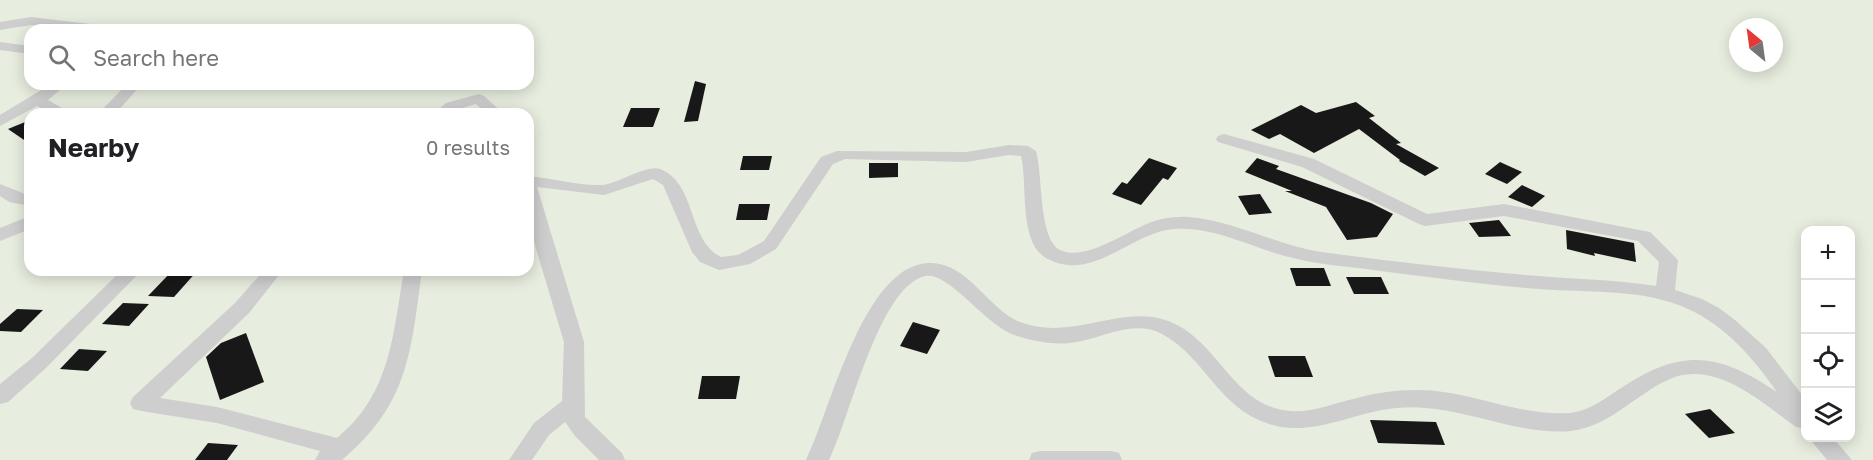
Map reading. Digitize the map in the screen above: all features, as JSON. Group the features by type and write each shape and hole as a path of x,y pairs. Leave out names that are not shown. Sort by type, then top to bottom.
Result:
{"street":[{"path":"0,26 31,21 56,24"},
{"path":"0,46 24,49"},
{"path":"0,122 51,90"},
{"path":"112,108 129,90"},
{"path":"448,108 466,100 479,99 489,108"},
{"path":"36,100 52,108"},
{"path":"1224,139 1308,163 1425,220 1504,210 1644,236 1670,260 1665,292"},
{"path":"534,182 604,190 655,173 670,182 698,248 707,258 719,264 743,260 770,245 827,161 843,154 966,157 1010,150 1028,151 1033,165 1036,224 1042,244 1050,253 1064,260 1081,260 1096,255 1138,232 1170,223 1196,223 1299,254 1510,281 1665,292 1696,304 1721,318 1751,345 1795,401 1801,412"},
{"path":"0,189 15,198 24,200"},
{"path":"534,213 574,344 576,381 572,406 575,419 614,460"},
{"path":"0,236 24,225"},
{"path":"817,460 824,451 862,344 893,290 908,276 927,269 943,273 959,283 991,313 1015,328 1068,336 1140,320 1169,329 1197,351 1247,406 1273,417 1312,420 1368,403 1433,399 1549,422 1587,419 1661,373 1694,365 1733,374 1801,419"},
{"path":"0,396 39,363 127,276"},
{"path":"269,276 242,308 141,403 217,415 333,454 365,426 386,393 402,345 412,276"},
{"path":"520,460 538,430 553,417 572,406"},
{"path":"1824,442 1841,460"},
{"path":"1040,460 1111,460"}],"shaded area":[{"path":"0,0 1873,0 1873,460 0,460"}],"building":[{"path":"695,81 706,84 698,121 684,122"},
{"path":"1356,102 1375,116 1369,118 1401,143 1396,144 1439,168 1425,176 1399,161 1359,129 1314,153 1280,134 1269,139 1251,130 1301,105 1316,113"},
{"path":"631,108 660,108 653,127 623,127"},
{"path":"24,122 24,140 8,129"},
{"path":"743,156 772,156 769,170 740,170"},
{"path":"1149,158 1177,168 1168,180 1163,178 1141,205 1112,194 1122,182 1127,184"},
{"path":"1257,158 1279,166 1276,169 1371,203 1393,214 1377,237 1347,240 1326,207 1245,172"},
{"path":"1500,162 1522,172 1507,184 1485,174"},
{"path":"869,163 898,163 898,177 869,178"},
{"path":"1522,185 1545,196 1532,207 1508,197"},
{"path":"1260,194 1272,213 1249,215 1238,196"},
{"path":"739,204 770,204 767,220 736,220"},
{"path":"1499,220 1511,236 1479,237 1469,223"},
{"path":"1566,230 1634,243 1636,262 1567,249"},
{"path":"1290,268 1324,268 1331,286 1296,286"},
{"path":"167,276 193,276 174,297 148,296"},
{"path":"1346,277 1381,277 1389,294 1354,294"},
{"path":"123,303 149,304 129,326 102,324"},
{"path":"17,309 43,310 21,332 0,331 0,324"},
{"path":"913,322 940,330 927,354 900,346"},
{"path":"246,333 264,382 220,400 206,357 221,343"},
{"path":"79,349 107,351 88,371 60,369"},
{"path":"1268,356 1305,356 1313,377 1275,377"},
{"path":"702,376 740,376 736,399 698,399"},
{"path":"1710,409 1735,433 1709,438 1685,414"},
{"path":"1370,420 1436,422 1445,445 1378,443"},
{"path":"208,443 238,445 227,460 195,460"}]}
